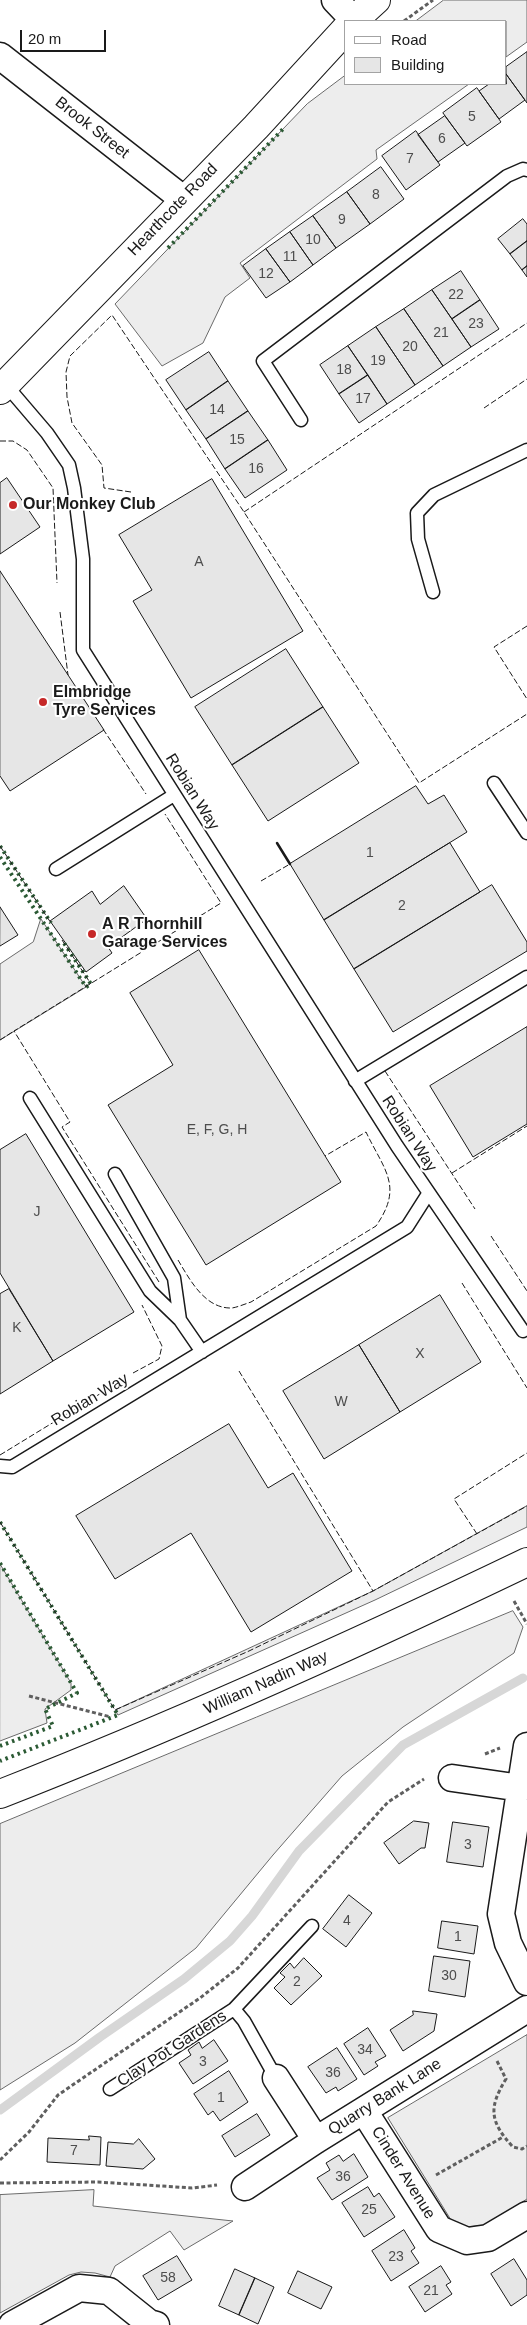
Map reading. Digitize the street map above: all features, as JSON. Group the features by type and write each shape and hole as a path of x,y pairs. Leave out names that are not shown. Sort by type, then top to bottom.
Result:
{"main road":[{"name":"Hearthcote Road","path":"354,20 376,0"},
{"name":"Hearthcote Road","path":"3,388 183,199 256,126 344,31"},
{"name":"William Nadin Way","path":"0,1794 220,1703 339,1651 527,1562"}],"street":[{"path":"335,0 349,20"},
{"name":"Brook Street","path":"0,56 183,199"},
{"path":"515,1746 520,1788 501,1914 508,1943 527,1982"},
{"path":"440,1777 520,1788"},
{"name":"Quarry Bank Lane","path":"245,2187 316,2140 527,2009"},
{"name":"Clay Pot Gardens","path":"276,2078 316,2140"},
{"name":"Cinder Avenue","path":"364,2111 439,2229 467,2241 488,2238 527,2215"},
{"path":"12,2325 79,2288 109,2291 149,2323 156,2325"}],"lane":[{"path":"301,420 263,361 508,176 523,169 527,170"},
{"name":"Robian Way","path":"3,388 47,433 69,465 74,488 83,560 83,650 428,1194 523,1331"},
{"path":"434,592 418,539 417,513 434,495 527,450"},
{"path":"494,783 527,833"},
{"path":"56,869 174,795"},
{"path":"355,1081 527,977"},
{"path":"30,1098 150,1291 180,1320 202,1352"},
{"path":"115,1174 174,1278 180,1320"},
{"name":"Robian Way","path":"6,1466 202,1352 407,1228 428,1194"},
{"name":"Clay Pot Gardens","path":"110,2089 234,2009 312,1926"},
{"name":"Clay Pot Gardens","path":"234,2009 244,2021 276,2078"}],"path":[{"path":"405,20 433,0"},
{"path":"514,1601 527,1624"},
{"path":"29,1696 116,1719"},
{"path":"483,1755 515,1746"},
{"path":"0,2160 29,2132 58,2095 200,1998 238,1968 388,1802 440,1777"},
{"path":"481,2037 504,2071 506,2079 496,2096 493,2116 503,2137 513,2148 522,2149 527,2146"},
{"path":"412,2188 503,2137"},
{"path":"0,2183 98,2182 192,2188 224,2183 245,2187"}],"shaded area":[{"path":"444,0 527,0 527,42 507,56 507,20 417,20"},
{"path":"344,76 344,85 468,85 376,150 377,159 240,263 250,278 225,297 203,343 162,366 115,304 307,104"},
{"path":"41,919 86,987 0,1040 0,964 33,942"},
{"path":"527,1506 527,1527 375,1600 118,1715 115,1710 373,1591"},
{"path":"0,1564 71,1683 71,1690 45,1709 47,1723 0,1741"},
{"path":"513,1611 523,1627 514,1653 403,1727 342,1776 196,1948 75,2043 0,2090 0,1824"},
{"path":"527,2035 527,2199 485,2225 468,2227 451,2220 388,2118"},
{"path":"94,2190 93,2206 233,2221 184,2250 170,2231 115,2266 110,2277 81,2272 69,2275 0,2313 0,2195"}],"building":[{"path":"527,52 527,103 507,75 507,66"},
{"path":"507,75 525,100 499,119 479,91 488,85 507,85"},
{"path":"477,88 501,122 467,146 443,113"},
{"path":"445,116 465,143 438,162 418,135"},
{"path":"416,131 440,165 406,190 382,156"},
{"path":"381,167 404,199 370,224 347,192"},
{"path":"347,192 370,224 336,248 313,216"},
{"path":"313,216 336,248 313,265 290,232"},
{"path":"523,219 527,224 527,241 510,254 498,239"},
{"path":"290,232 313,265 290,282 266,249"},
{"path":"527,241 527,266 522,270 510,254"},
{"path":"266,249 290,282 266,298 243,266"},
{"path":"527,266 527,277 522,270"},
{"path":"461,271 480,300 452,319 432,290"},
{"path":"432,290 471,347 443,366 404,309"},
{"path":"480,300 499,329 471,347 452,319"},
{"path":"404,309 443,366 415,385 376,327"},
{"path":"376,327 415,385 387,404 348,346"},
{"path":"348,346 368,375 339,394 320,365"},
{"path":"209,352 228,381 186,410 166,380"},
{"path":"368,375 387,404 359,423 339,394"},
{"path":"228,381 248,411 206,439 186,410"},
{"path":"248,411 268,440 225,469 206,439"},
{"path":"268,440 287,470 245,498 225,469"},
{"name":"Our Monkey Club","path":"7,478 40,527 0,554 0,483"},
{"path":"212,479 303,631 191,698 133,601 152,590 119,535"},
{"name":"Elmbridge Tyre Services","path":"0,571 104,730 10,791 0,776"},
{"path":"286,649 323,707 232,765 195,707"},
{"path":"323,707 359,763 268,821 232,765"},
{"path":"416,786 428,804 444,795 467,832 324,920 290,864"},
{"path":"450,843 480,892 354,969 324,920"},
{"path":"492,885 527,942 527,951 393,1032 354,969"},
{"name":"A R Thornhill Garage Services","path":"124,886 147,919 108,947 112,953 86,972 50,921 92,891 100,904"},
{"path":"0,907 18,935 0,946"},
{"path":"199,950 341,1182 206,1265 108,1105 173,1065 130,993"},
{"path":"527,1027 527,1124 473,1157 430,1086"},
{"path":"26,1134 134,1312 53,1361 0,1273 0,1150"},
{"path":"9,1289 53,1361 0,1394 0,1294"},
{"path":"440,1295 481,1362 400,1412 359,1345"},
{"path":"359,1345 400,1412 324,1459 283,1391"},
{"path":"229,1424 268,1488 293,1473 352,1571 251,1632 191,1533 115,1579 76,1516"},
{"path":"414,1821 429,1823 425,1848 421,1848 399,1864 384,1843"},
{"path":"453,1822 489,1827 483,1867 447,1862"},
{"path":"349,1895 372,1913 346,1947 323,1929"},
{"path":"442,1921 478,1926 474,1954 438,1948"},
{"path":"434,1956 470,1961 465,1997 429,1991"},
{"path":"304,1958 322,1976 291,2005 274,1988 285,1977 280,1973 290,1963 294,1968"},
{"path":"413,2011 437,2014 434,2031 403,2051 390,2030 413,2015"},
{"path":"368,2028 386,2056 375,2062 378,2066 364,2075 344,2044"},
{"path":"214,2040 228,2061 193,2084 179,2063 191,2055 188,2050 199,2042 202,2048"},
{"path":"337,2048 357,2079 338,2091 336,2087 326,2093 308,2067"},
{"path":"229,2071 248,2102 220,2121 213,2111 208,2115 194,2094"},
{"path":"257,2114 270,2135 235,2157 222,2136"},
{"path":"89,2136 101,2137 100,2165 47,2162 48,2138 89,2140"},
{"path":"139,2139 155,2159 143,2169 106,2166 108,2142 133,2144"},
{"path":"354,2154 368,2177 332,2200 317,2178 330,2170 326,2163 339,2155 343,2161"},
{"path":"368,2187 374,2197 379,2193 395,2217 364,2237 342,2203"},
{"path":"404,2230 415,2248 411,2251 419,2263 391,2281 372,2251"},
{"path":"177,2256 192,2280 158,2300 143,2276"},
{"path":"514,2259 527,2280 527,2295 511,2306 491,2274"},
{"path":"441,2266 451,2282 446,2285 452,2294 425,2312 409,2287"},
{"path":"235,2269 255,2278 239,2315 219,2306"},
{"path":"298,2271 332,2287 321,2309 288,2293"},
{"path":"255,2278 274,2287 258,2324 239,2315"}],"waterway":[{"path":"0,2110 184,1979 230,1941 252,1916 299,1851 403,1745 523,1678"}],"hedge":[{"path":"168,248 284,128"},
{"path":"0,846 51,923"},
{"path":"0,857 86,987 91,984 62,940"},
{"path":"0,1522 118,1715 0,1761"},
{"path":"0,1563 77,1693 45,1709 53,1726 0,1746"}],"fence":[{"path":"131,492 104,488 102,465 72,423 67,397 66,372 70,356 112,315 244,512 419,783 527,714"},
{"path":"244,512 527,323"},
{"path":"484,408 527,379"},
{"path":"0,441 13,441 27,450 53,488 57,583"},
{"path":"60,612 68,675"},
{"path":"527,626 494,647 527,699"},
{"path":"103,729 146,794"},
{"path":"159,1282 62,1127 70,1122 14,1031 221,903 165,814"},
{"path":"0,846 51,923"},
{"path":"261,881 290,864"},
{"path":"62,940 91,984"},
{"path":"0,1040 14,1031"},
{"path":"385,1071 475,1209"},
{"path":"452,1173 527,1126"},
{"path":"178,1260 193,1284 206,1299 222,1307 232,1308 251,1302 376,1226 389,1200 390,1189 384,1168 366,1132 325,1156"},
{"path":"491,1236 527,1291"},
{"path":"462,1283 527,1388"},
{"path":"133,1373 159,1359 162,1346 142,1305"},
{"path":"239,1371 373,1591"},
{"path":"0,1455 103,1392"},
{"path":"477,1534 454,1499 527,1453"},
{"path":"0,1522 115,1710 249,1651 373,1591 527,1506"}],"wall":[{"path":"277,843 290,864"}],"place":[{"name":"Our Monkey Club","path":"13,505"},
{"name":"Elmbridge Tyre Services","path":"43,702"},
{"name":"A R Thornhill Garage Services","path":"92,934"}]}
